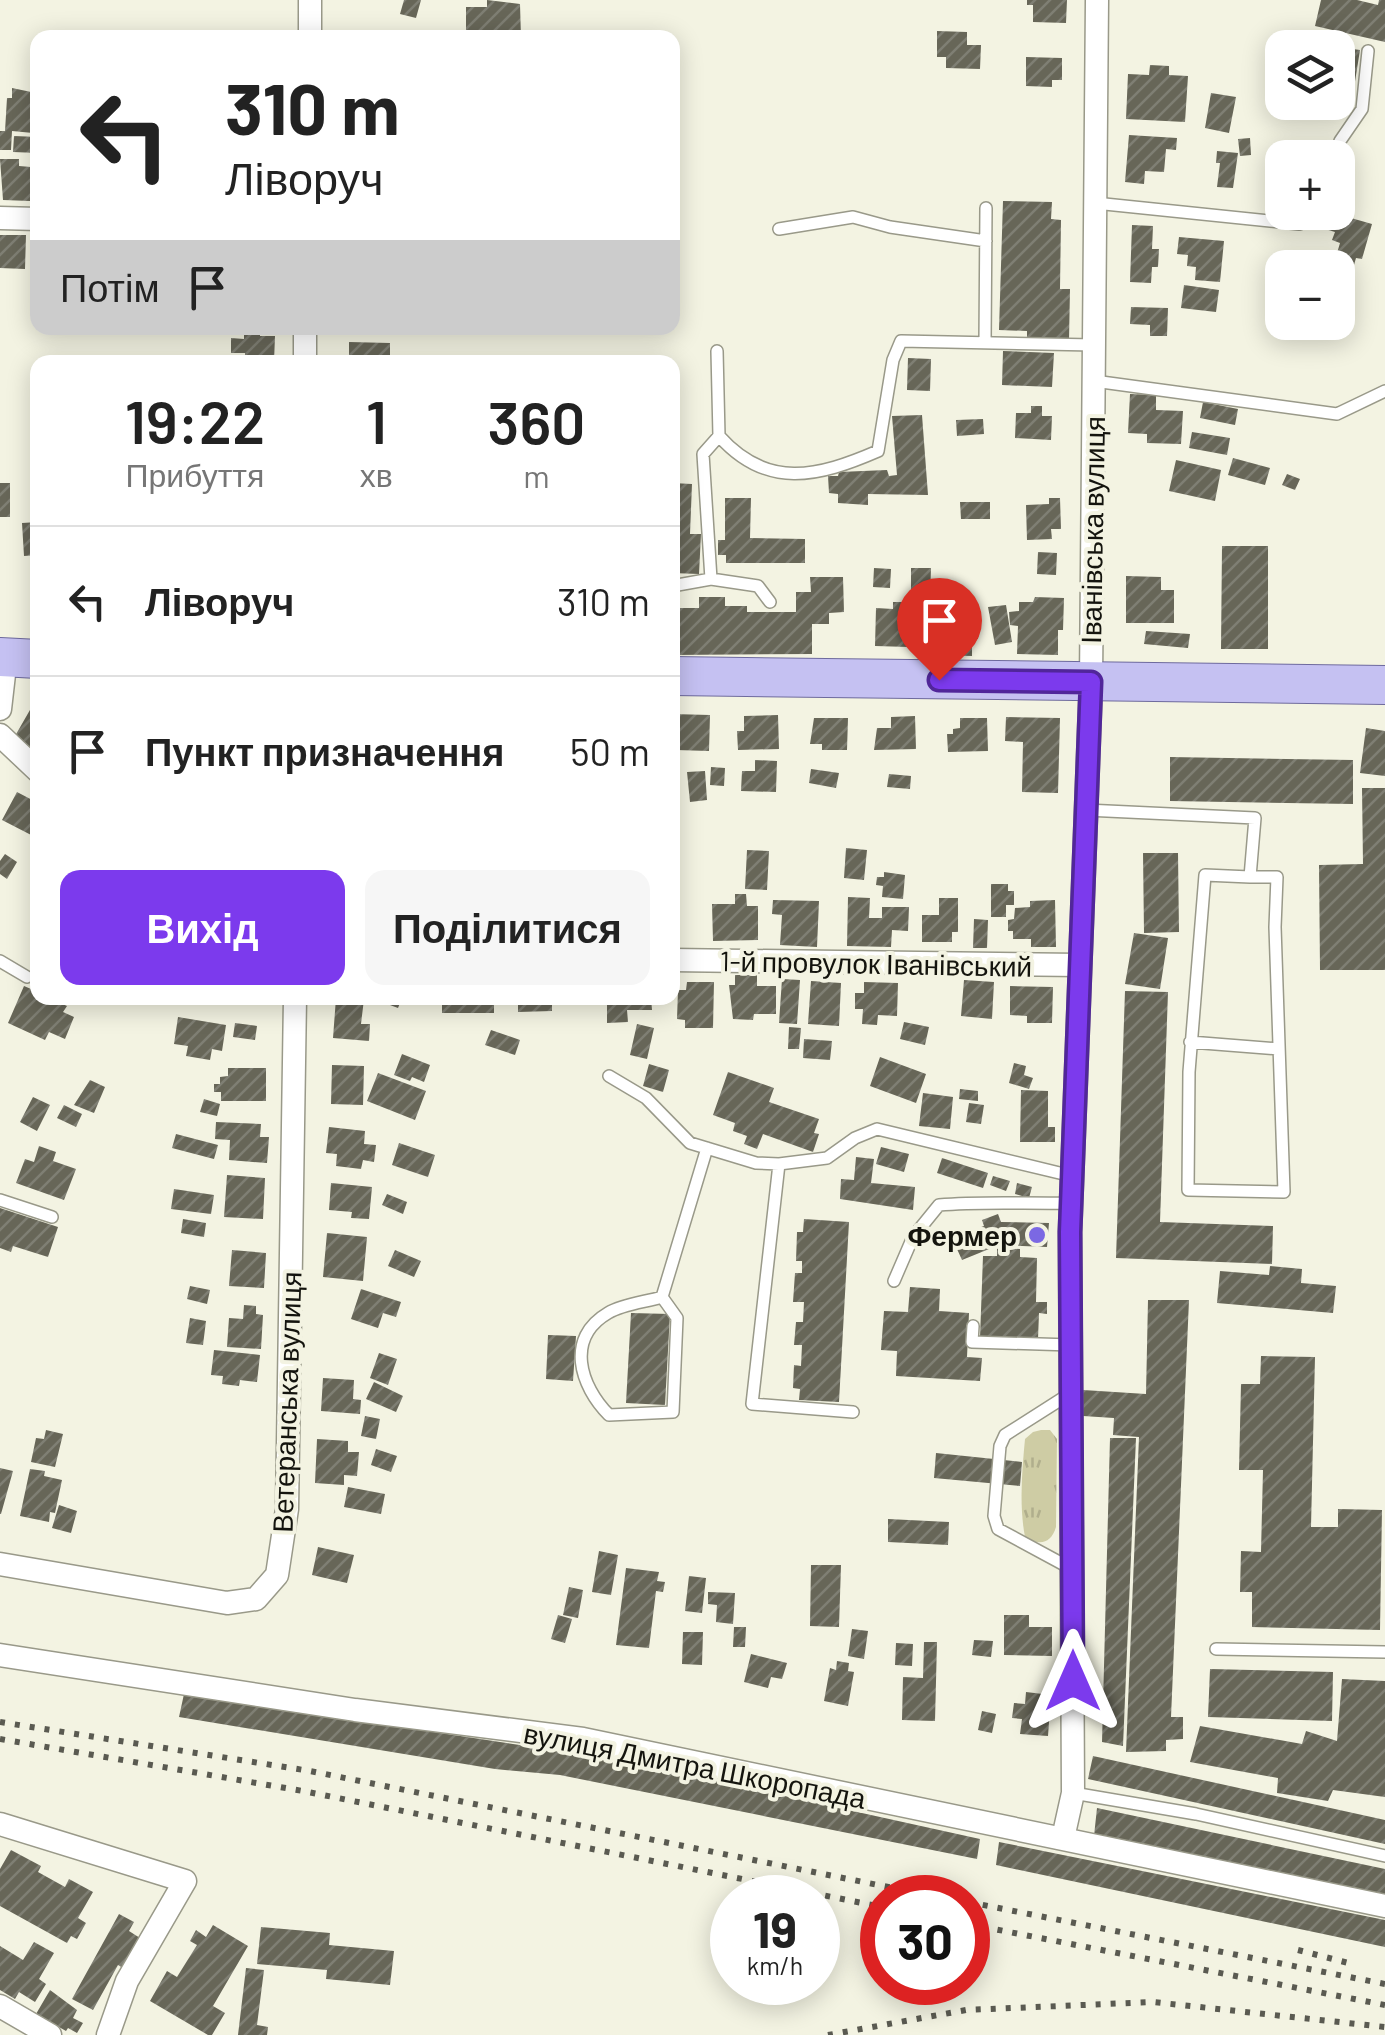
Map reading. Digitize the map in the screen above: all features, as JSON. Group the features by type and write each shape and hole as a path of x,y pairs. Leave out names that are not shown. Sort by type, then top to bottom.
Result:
{"main road":[{"path":"680,676 1385,686"}],"street":[{"path":"310,0 310,30"},
{"name":"Іванівська вулиця","path":"1063,1838 1073,1792 1072,1202 1091,682 1097,0"},
{"path":"0,218 30,219"},
{"path":"0,709 15,658"},
{"path":"0,735 30,763"},
{"name":"1-й провулок Іванівський","path":"680,960 1080,965"},
{"name":"Ветеранська вулиця","path":"0,1564 226,1603 256,1599 278,1574 287,1509 295,1005"},
{"name":"вулиця Дмитра Шкоропада","path":"0,1656 583,1740 1385,1906"},
{"path":"0,1824 186,1881 128,1981 108,2035"},
{"path":"0,2006 50,2035"}],"lane":[{"path":"1341,140 1362,109 1368,51"},
{"path":"1095,203 1265,220"},
{"path":"986,208 986,343"},
{"path":"778,229 853,217 986,241"},
{"path":"719,436 738,457 796,476 847,464 878,451 893,360 901,341 1094,346"},
{"path":"711,579 704,454 719,436 718,350"},
{"path":"1094,380 1337,414 1385,392"},
{"path":"680,585 711,579 758,586 770,602"},
{"path":"1086,810 1255,818 1250,878"},
{"path":"1205,875 1250,878 1277,877 1275,926 1284,1192 1188,1190 1190,1042 1205,875"},
{"path":"0,962 27,976"},
{"path":"1190,1042 1279,1048"},
{"path":"608,1076 646,1098 690,1144 756,1163 827,1158 854,1138 877,1130 1073,1176"},
{"path":"662,1297 706,1148"},
{"path":"779,1164 752,1404 852,1412"},
{"path":"0,1200 52,1217"},
{"path":"894,1280 913,1237 939,1205 1072,1202"},
{"path":"662,1297 677,1318 674,1412 609,1415 592,1398 580,1371 587,1332 608,1313 662,1297"},
{"path":"974,1326 972,1342 1071,1345"},
{"path":"1071,1393 1004,1435 994,1516 998,1529 1008,1536 1072,1569"},
{"path":"1216,1649 1385,1652"},
{"path":"1073,1792 1196,1814 1385,1856"}],"green space":[{"path":"1041,1430 1050,1430 1057,1439 1056,1527 1048,1540 1035,1542 1025,1537 1022,1488 1025,1439"}],"building":[{"path":"404,0 421,0 416,18 400,14"},
{"path":"487,0 520,4 521,30 466,30 466,7 487,7"},
{"path":"1027,0 1067,0 1066,23 1033,22 1033,5 1027,5"},
{"path":"1321,0 1357,0 1378,5 1379,0 1385,0 1385,42 1355,35 1355,30 1315,26"},
{"path":"937,31 967,32 967,45 981,45 980,69 946,68 946,57 937,57"},
{"path":"1355,49 1360,50 1355,81"},
{"path":"1026,57 1062,58 1062,80 1052,80 1052,87 1026,86"},
{"path":"1150,65 1169,66 1169,75 1188,76 1185,122 1126,119 1128,74 1149,75"},
{"path":"12,88 30,92 30,133 12,131 11,150 0,150 7,98 12,98"},
{"path":"1211,93 1236,97 1229,133 1205,128"},
{"path":"1129,135 1177,138 1176,150 1166,149 1164,172 1145,171 1144,184 1125,182"},
{"path":"14,136 30,137 30,153 13,152"},
{"path":"1250,138 1251,155 1240,156 1238,139"},
{"path":"1217,151 1238,153 1233,188 1217,187"},
{"path":"0,159 19,159 19,166 30,167 30,201 3,200"},
{"path":"1003,201 1052,202 1051,219 1061,220 1060,289 1070,289 1069,341 1027,340 1027,331 999,330"},
{"path":"1355,219 1372,224 1362,259 1355,262 1355,250 1338,250 1340,243 1332,240 1335,232 1328,230 1355,230"},
{"path":"1132,225 1153,226 1152,249 1159,249 1158,267 1152,267 1151,283 1130,282"},
{"path":"0,235 26,235 25,269 0,268"},
{"path":"1179,237 1224,241 1220,282 1195,280 1196,267 1187,266 1188,255 1177,254"},
{"path":"1184,285 1219,290 1216,312 1181,308"},
{"path":"1131,307 1168,308 1167,336 1150,336 1150,325 1130,324"},
{"path":"244,335 275,336 274,355 231,353 231,338 244,339"},
{"path":"349,342 390,343 390,355 349,355"},
{"path":"1003,351 1054,353 1052,387 1002,385"},
{"path":"908,358 931,359 930,391 907,390"},
{"path":"1130,394 1156,395 1156,410 1183,411 1181,444 1147,443 1147,434 1128,433"},
{"path":"1203,402 1238,409 1235,425 1200,418"},
{"path":"1031,406 1042,406 1042,416 1052,416 1051,440 1015,438 1016,413 1031,413"},
{"path":"922,415 928,495 868,494 868,505 838,503 838,494 829,493 828,476 887,470 889,476 897,475 892,416"},
{"path":"983,419 984,434 957,436 956,420"},
{"path":"1192,432 1230,438 1227,455 1189,448"},
{"path":"1233,458 1270,468 1265,485 1228,475"},
{"path":"1176,460 1221,470 1215,501 1169,491"},
{"path":"1287,474 1300,479 1295,490 1282,485"},
{"path":"0,483 10,483 10,517 0,517"},
{"path":"680,483 692,484 690,534 701,534 699,574 680,573"},
{"path":"725,498 751,498 750,538 805,539 805,563 726,563 726,555 718,555 718,540 725,540"},
{"path":"1049,498 1060,498 1061,529 1051,529 1052,539 1027,540 1026,505 1049,504"},
{"path":"960,502 990,502 990,519 961,519"},
{"path":"30,522 30,556 24,556 22,523"},
{"path":"1222,546 1268,546 1268,649 1221,649"},
{"path":"1038,552 1057,553 1056,575 1037,574"},
{"path":"874,568 891,569 890,588 873,587"},
{"path":"911,568 931,568 930,599 911,599"},
{"path":"1126,576 1161,577 1161,590 1174,590 1174,623 1126,623"},
{"path":"810,577 843,577 844,612 829,613 829,624 812,624 812,654 680,655 680,608 699,608 699,597 725,597 725,606 747,606 747,612 796,612 796,592 811,592"},
{"path":"1035,597 1064,598 1058,655 1017,654 1018,626 1010,625 1009,612 1019,611 1019,602 1033,602"},
{"path":"893,602 910,602 910,612 917,612 916,629 910,628 909,647 875,646 876,608 893,609"},
{"path":"1006,605 1012,642 995,645 988,607"},
{"path":"938,617 979,617 978,639 972,638 972,656 937,655"},
{"path":"1146,631 1190,634 1188,648 1144,644"},
{"path":"30,710 30,746 15,736"},
{"path":"680,714 710,715 709,751 680,750"},
{"path":"778,715 779,749 738,750 737,731 744,731 744,716"},
{"path":"915,716 916,749 874,750 877,728 891,728 891,717"},
{"path":"1006,717 1060,718 1058,793 1022,792 1023,742 1005,741"},
{"path":"814,718 848,718 847,750 822,750 822,744 810,744"},
{"path":"960,718 987,718 988,751 948,752 947,734 960,728"},
{"path":"1366,728 1385,731 1385,776 1360,773"},
{"path":"1170,757 1353,760 1353,804 1170,801"},
{"path":"755,760 777,761 776,792 741,791 742,771 755,771"},
{"path":"711,767 725,768 724,786 710,785"},
{"path":"811,769 839,773 836,788 809,783"},
{"path":"705,771 707,800 690,802 687,772"},
{"path":"889,774 911,776 910,789 887,787"},
{"path":"1362,788 1385,788 1385,970 1320,970 1319,865 1363,864"},
{"path":"17,792 30,799 30,834 2,820"},
{"path":"846,848 867,850 864,880 844,878"},
{"path":"747,850 769,851 767,890 745,889"},
{"path":"1143,853 1178,853 1179,932 1144,933"},
{"path":"5,854 17,862 7,879 0,874 0,861"},
{"path":"884,872 905,875 903,899 882,897 883,886 876,885 877,877 884,877"},
{"path":"991,884 1008,884 1008,891 1014,891 1014,905 1006,905 1006,917 991,917"},
{"path":"735,894 746,894 747,906 758,906 758,940 713,941 712,904 735,904"},
{"path":"848,897 870,898 869,918 882,918 882,907 909,907 908,931 892,930 891,947 847,946"},
{"path":"939,898 958,898 958,932 952,932 952,942 922,942 922,915 939,915"},
{"path":"773,900 819,901 817,947 780,945 782,915 772,914"},
{"path":"1055,900 1056,947 1031,947 1031,939 1013,939 1008,920 1014,919 1015,908 1030,907 1030,901"},
{"path":"974,919 988,920 987,948 973,948"},
{"path":"1134,933 1168,938 1160,989 1125,984"},
{"path":"735,975 757,975 757,986 776,986 776,1014 754,1014 753,1020 733,1019 729,985 735,985"},
{"path":"782,979 800,980 797,1024 779,1023"},
{"path":"964,980 994,982 992,1019 961,1016"},
{"path":"811,981 841,983 839,1026 808,1024"},
{"path":"687,982 714,982 713,1028 685,1028 685,1020 677,1019 680,990 686,990"},
{"path":"864,982 898,983 897,1016 878,1015 877,1025 862,1024 863,1009 855,1009 855,993 864,993"},
{"path":"24,986 30,989 30,1005 65,1005 63,1012 74,1017 65,1039 49,1032 45,1040 8,1023"},
{"path":"1010,986 1053,987 1052,1023 1027,1023 1027,1016 1010,1015"},
{"path":"1125,991 1168,992 1160,1222 1273,1226 1272,1264 1116,1258"},
{"path":"335,1005 363,1005 361,1024 370,1024 369,1041 333,1038"},
{"path":"442,1005 494,1005 494,1013 442,1013"},
{"path":"518,1005 552,1005 552,1011 518,1012"},
{"path":"607,1005 652,1005 652,1010 627,1010 628,1022 607,1023"},
{"path":"178,1017 226,1025 222,1051 212,1049 210,1060 186,1056 188,1046 174,1044"},
{"path":"904,1022 929,1027 925,1045 900,1039"},
{"path":"235,1023 257,1026 255,1040 233,1037"},
{"path":"637,1024 654,1028 647,1059 630,1055"},
{"path":"789,1027 801,1028 799,1049 788,1049"},
{"path":"491,1030 520,1040 515,1055 485,1045"},
{"path":"804,1039 832,1041 830,1060 803,1058"},
{"path":"402,1054 430,1065 424,1082 394,1075"},
{"path":"880,1057 926,1074 916,1103 870,1086"},
{"path":"1014,1063 1026,1066 1024,1075 1033,1078 1029,1089 1009,1083"},
{"path":"649,1064 669,1070 663,1092 643,1086"},
{"path":"332,1065 364,1066 363,1105 331,1104"},
{"path":"228,1068 266,1068 266,1101 221,1101 221,1092 214,1092 214,1084 220,1084 220,1077 228,1076"},
{"path":"728,1072 774,1088 769,1102 819,1119 813,1152 763,1134 757,1149 744,1144 747,1136 733,1131 735,1123 713,1115"},
{"path":"378,1073 426,1091 415,1120 367,1101"},
{"path":"90,1080 105,1087 94,1113 74,1105"},
{"path":"960,1089 978,1091 978,1101 959,1099"},
{"path":"1021,1090 1048,1091 1048,1127 1055,1127 1055,1142 1020,1142"},
{"path":"923,1093 953,1097 950,1129 919,1126"},
{"path":"33,1097 50,1105 37,1131 20,1122"},
{"path":"204,1099 220,1104 217,1116 200,1112"},
{"path":"969,1103 984,1105 981,1124 966,1122"},
{"path":"64,1105 82,1114 76,1127 57,1118"},
{"path":"216,1122 261,1124 260,1137 269,1137 267,1163 229,1160 230,1140 215,1139"},
{"path":"329,1127 365,1131 364,1144 376,1145 374,1162 363,1160 361,1169 336,1166 337,1154 326,1153"},
{"path":"176,1134 218,1145 214,1159 172,1148"},
{"path":"399,1143 435,1155 428,1177 392,1165"},
{"path":"39,1146 56,1152 53,1161 76,1169 64,1200 16,1183 25,1159 34,1162"},
{"path":"881,1147 909,1154 904,1172 876,1164"},
{"path":"856,1157 874,1159 871,1183 915,1187 913,1210 840,1199 841,1179 854,1180"},
{"path":"942,1158 988,1173 983,1188 937,1173"},
{"path":"227,1175 265,1178 263,1219 224,1217"},
{"path":"993,1176 1010,1181 1006,1191 990,1185"},
{"path":"331,1183 372,1187 369,1219 351,1218 352,1212 329,1210"},
{"path":"1017,1183 1032,1187 1029,1198 1015,1194"},
{"path":"174,1189 214,1195 211,1214 171,1209"},
{"path":"387,1194 407,1202 403,1214 382,1205"},
{"path":"0,1208 58,1227 48,1257 13,1246 11,1252 0,1248"},
{"path":"998,1214 1001,1222 1049,1223 1047,1247 999,1245 962,1260 952,1238 984,1226 982,1220"},
{"path":"183,1219 206,1223 204,1237 181,1233"},
{"path":"804,1219 849,1222 839,1402 799,1400 800,1389 793,1388 794,1365 801,1366 802,1345 794,1345 796,1322 803,1322 804,1302 793,1302 795,1273 802,1273 802,1261 796,1261 797,1232 803,1232"},
{"path":"327,1233 367,1237 363,1281 323,1277"},
{"path":"997,1248 1020,1249 1020,1257 1037,1258 1036,1302 1047,1302 1047,1314 1039,1313 1038,1339 980,1338 983,1256 997,1256"},
{"path":"232,1250 266,1253 264,1288 229,1286"},
{"path":"395,1250 421,1261 414,1277 388,1266"},
{"path":"1270,1266 1302,1269 1301,1283 1336,1286 1333,1313 1217,1303 1220,1271 1269,1275"},
{"path":"190,1286 210,1290 207,1304 187,1299"},
{"path":"910,1287 940,1289 939,1311 969,1313 967,1357 982,1358 980,1381 896,1376 897,1351 881,1350 884,1311 908,1312"},
{"path":"361,1289 401,1302 396,1317 383,1313 378,1328 351,1319"},
{"path":"1148,1300 1189,1300 1171,1717 1183,1717 1183,1739 1166,1740 1166,1751 1126,1752 1139,1437 1113,1435 1114,1418 1083,1416 1083,1390 1146,1394"},
{"path":"244,1305 256,1306 256,1314 263,1315 261,1349 227,1347 229,1318 243,1319"},
{"path":"631,1313 670,1314 665,1405 626,1403"},
{"path":"190,1318 206,1321 203,1345 186,1343"},
{"path":"548,1335 576,1336 573,1381 546,1379"},
{"path":"214,1350 260,1355 257,1382 222,1384 223,1376 211,1375"},
{"path":"379,1353 397,1359 388,1385 370,1378"},
{"path":"1261,1356 1315,1357 1311,1527 1338,1527 1338,1509 1382,1510 1380,1630 1252,1627 1252,1592 1240,1592 1241,1551 1261,1552 1263,1470 1239,1470 1241,1384 1260,1384"},
{"path":"323,1378 354,1380 353,1399 361,1400 360,1414 321,1411"},
{"path":"374,1382 403,1396 396,1412 366,1399"},
{"path":"365,1416 380,1419 376,1439 361,1436"},
{"path":"46,1430 63,1434 55,1467 31,1462 36,1438 44,1439"},
{"path":"1110,1438 1136,1438 1123,1746 1102,1742"},
{"path":"317,1439 348,1441 348,1452 359,1452 357,1476 344,1475 344,1485 315,1483"},
{"path":"376,1449 397,1456 391,1472 371,1465"},
{"path":"936,1453 1022,1462 1020,1486 934,1478"},
{"path":"0,1468 13,1471 1,1514 0,1514"},
{"path":"30,1469 62,1480 55,1513 50,1512 49,1522 20,1516"},
{"path":"348,1487 385,1494 381,1514 344,1507"},
{"path":"59,1505 77,1511 71,1533 52,1528"},
{"path":"888,1519 949,1522 948,1545 888,1542"},
{"path":"318,1547 354,1555 347,1583 312,1575"},
{"path":"599,1551 618,1555 611,1595 592,1592"},
{"path":"811,1565 841,1565 839,1627 810,1626"},
{"path":"626,1568 659,1572 657,1581 665,1582 663,1592 656,1591 649,1648 616,1645"},
{"path":"689,1576 706,1578 702,1613 685,1611"},
{"path":"569,1587 583,1590 578,1618 563,1615"},
{"path":"708,1592 735,1593 733,1624 716,1622 717,1605 708,1604"},
{"path":"558,1615 572,1619 565,1643 551,1639"},
{"path":"1004,1615 1029,1615 1029,1627 1052,1627 1052,1656 1004,1655"},
{"path":"734,1627 746,1627 745,1647 733,1647"},
{"path":"852,1629 868,1631 864,1659 848,1656"},
{"path":"683,1632 703,1632 702,1665 682,1664"},
{"path":"974,1640 993,1641 991,1657 972,1655"},
{"path":"924,1642 937,1642 935,1721 902,1720 903,1677 923,1678"},
{"path":"896,1643 913,1644 912,1666 895,1665"},
{"path":"751,1654 787,1663 782,1679 771,1677 768,1688 744,1682"},
{"path":"837,1661 849,1663 848,1671 854,1672 848,1706 824,1701 830,1668 836,1670"},
{"path":"1210,1669 1333,1672 1332,1721 1208,1717"},
{"path":"1342,1679 1385,1681 1385,1797 1333,1790 1328,1801 1277,1793 1278,1778 1190,1762 1200,1726 1302,1744 1306,1731 1337,1741"},
{"path":"1026,1692 1051,1695 1048,1736 1020,1734 1022,1719 1012,1718 1014,1703 1025,1704"},
{"path":"184,1694 533,1747 716,1781 980,1839 977,1859 560,1775 495,1769 179,1717"},
{"path":"982,1711 996,1714 992,1733 978,1730"},
{"path":"1093,1756 1385,1820 1385,1844 1088,1779"},
{"path":"1097,1808 1385,1869 1385,1897 1094,1836"},
{"path":"999,1842 1385,1920 1385,1947 996,1865"},
{"path":"11,1850 41,1866 38,1872 65,1887 69,1879 93,1892 78,1918 86,1923 77,1939 71,1936 67,1943 0,1906 0,1869"},
{"path":"119,1914 134,1922 129,1931 140,1938 123,1968 118,1965 93,2010 72,1999"},
{"path":"213,1925 248,1946 213,2006 225,2013 212,2035 208,2035 150,2001 167,1971 177,1977 197,1945 190,1941 196,1930 206,1937"},
{"path":"261,1927 330,1933 329,1945 394,1951 390,1985 326,1979 327,1970 257,1964"},
{"path":"34,1942 54,1953 39,1979 46,1984 35,2002 19,1992 15,1999 0,1990 0,1946 23,1960"},
{"path":"246,1968 264,1970 257,2025 268,2027 267,2035 238,2035"},
{"path":"50,1990 77,2010 73,2018 83,2023 77,2033 36,2014"}],"railway":[{"path":"0,1722 310,1771 860,1881"},
{"path":"0,1739 303,1791 860,1903"},
{"path":"990,1906 1385,1984"},
{"path":"990,1928 1385,2005"},
{"path":"1298,1950 1356,1965"},
{"path":"828,2035 966,2010 1153,2002 1385,2027"}],"place":[{"name":"Фермер","path":"1037,1235"}],"route":[{"path":"939,680 1091,682 1070,1232 1073,1681"}]}
